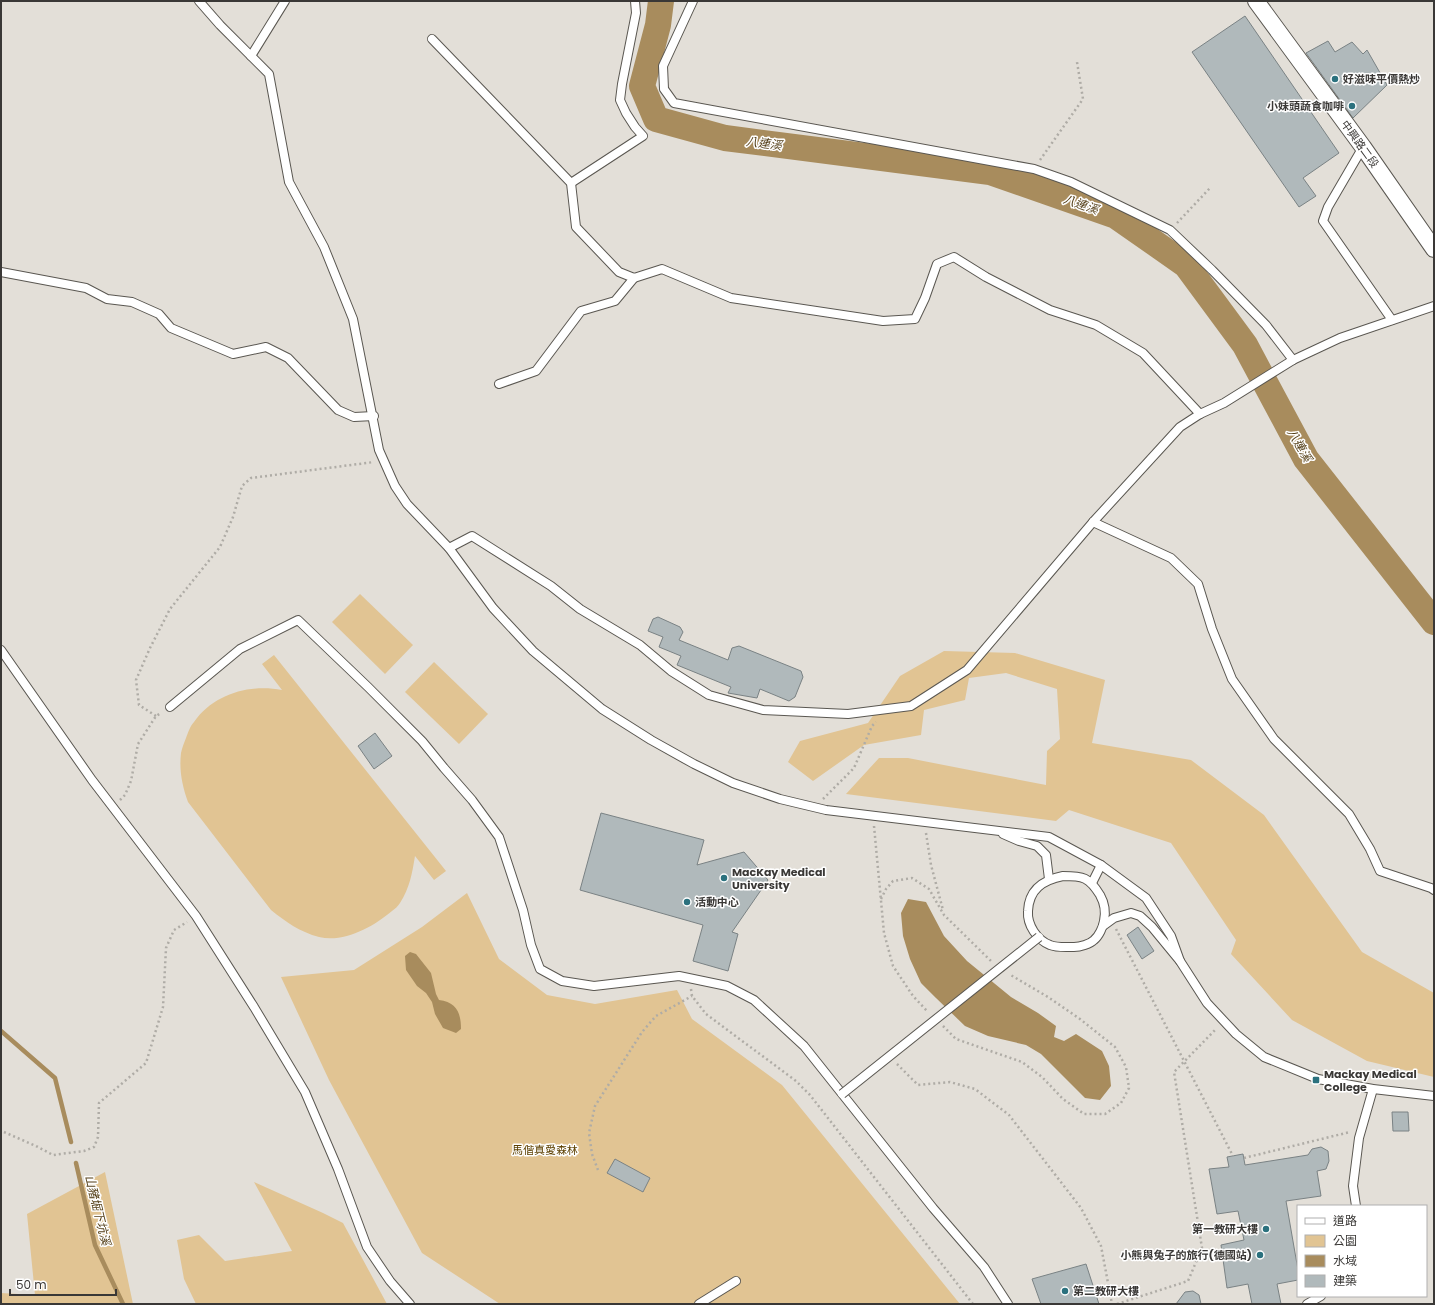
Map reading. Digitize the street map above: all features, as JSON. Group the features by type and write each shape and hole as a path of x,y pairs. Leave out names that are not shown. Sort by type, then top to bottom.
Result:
{"street":[{"name":"中興路二段","path":"1256,1 1363,146 1434,249"}],"lane":[{"path":"199,1 269,74 289,182 324,247 353,319 374,416 379,450 395,486 407,504 449,548 493,608 533,651 602,708 651,740 694,764 733,783 780,799 826,810 1049,837 1101,865 1146,898 1171,936 1180,961"},
{"path":"251,56 285,1"},
{"path":"571,183 643,136 635,128 626,114 620,100 636,13 634,1"},
{"path":"693,1 663,66 664,89 674,103 1034,169 1071,182 1170,230 1266,325 1293,360"},
{"path":"432,39 571,183 576,227 619,272 634,278"},
{"path":"1363,146 1328,207 1323,221 1392,320"},
{"path":"499,384 536,371 581,311 615,301 634,278 662,269 731,298 883,321 915,318 925,298 937,264 954,257 986,277 1050,310 1096,325 1143,352 1200,414"},
{"path":"1,272 86,288 107,299 132,302 160,314 171,328 233,354 266,347 288,358 338,410 354,417 374,416"},
{"path":"449,548 472,536 551,586 580,609 640,645 671,671 709,695 763,710 848,714 910,706 967,670 1092,522 1180,427 1200,414 1224,403 1293,360 1340,338 1434,306"},
{"path":"1092,522 1171,558 1198,584 1212,629 1232,679 1274,739 1350,814 1370,848 1380,871 1434,890"},
{"path":"170,707 240,649 298,620 422,741 472,800 499,837 523,910 531,945 540,969 562,981 594,986 679,976 727,986 754,1000 804,1046 933,1208 984,1267 1008,1304"},
{"path":"1,650 92,780 196,916 254,1007 305,1092 338,1170 367,1247 390,1281 410,1304"},
{"path":"995,831 1018,841 1037,846 1046,855 1049,879"},
{"path":"1092,883 1101,865"},
{"path":"1103,926 1106,912 1102,899 1092,883 1077,876 1063,876 1049,879 1037,887 1030,898 1028,912 1030,926 1039,938 1050,945 1081,947 1094,940 1103,926 1114,918 1131,913 1140,916 1152,927 1180,961 1207,1003 1236,1034 1264,1057 1318,1079 1373,1089 1434,1096"},
{"path":"842,1094 1039,938"},
{"path":"1356,1205 1353,1186 1359,1138 1373,1089"},
{"path":"699,1304 736,1281"},
{"path":"1307,1304 1319,1297"}],"path":[{"path":"1034,169 1083,100 1077,62"},
{"path":"1170,230 1210,188"},
{"path":"156,716 139,705 136,680 170,609 220,547 233,517 242,486 251,478 384,461"},
{"path":"113,807 125,795 131,781 138,744 156,716 170,707"},
{"path":"814,807 833,791 854,768 872,726 885,709"},
{"path":"924,822 931,865 944,915"},
{"path":"4,1132 53,1155 84,1151 94,1147 98,1136 99,1103 146,1063 163,1007 166,948 174,930 196,916"},
{"path":"1111,920 1233,1156"},
{"path":"691,979 692,996 706,1014 796,1081 810,1095 973,1304"},
{"path":"598,1170 592,1154 589,1133 595,1106 642,1032 656,1016 692,996"},
{"path":"1117,1304 1188,1281 1202,1248 1174,1072 1224,1021"},
{"path":"889,1056 918,1085 950,1082 975,1089 1009,1115 1081,1208 1101,1246 1112,1304"},
{"path":"1244,1158 1362,1129"}],"green space":[{"path":"360,594 413,645 385,674 332,622"},
{"path":"944,651 1015,653 1105,680 1092,743 1191,760 1264,815 1362,952 1434,993 1434,1077 1367,1061 1292,1020 1231,954 1236,940 1171,843 1069,810 1056,821 846,794 879,758 908,758 1046,785 1047,751 1060,739 1057,689 1006,673 969,678 965,700 924,710 921,735 864,745 813,781 788,762 800,741 868,723 900,676"},
{"path":"274,655 446,871 434,880 415,856 412,875 398,905 376,923 348,936 329,938 312,935 282,919 271,910 188,802 184,790 180,759 191,725 202,712 212,704 233,693 257,689 282,690 262,664"},
{"path":"434,662 488,714 459,744 405,692"},
{"name":"馬偕真愛森林","path":"467,893 499,959 547,995 595,1004 677,990 692,1019 782,1085 960,1304 500,1304 422,1253 329,1080 281,977 354,970 422,927"},
{"path":"105,1172 133,1304 1,1304 1,1293 35,1295 27,1214"},
{"path":"254,1182 343,1223 387,1304 196,1304 184,1279 177,1240 199,1235 225,1261 292,1251"}],"water":[{"path":"908,899 926,902 944,936 967,961 1011,997 1056,1026 1054,1037 1064,1041 1076,1034 1102,1051 1109,1066 1111,1086 1100,1100 1085,1098 1041,1054 1026,1045 988,1036 965,1026 921,983 910,959 903,936 901,913"},
{"path":"410,952 416,954 431,973 439,1000 450,1003 459,1013 461,1029 456,1033 443,1028 435,1014 432,1002 426,993 417,986 406,970 405,956"}],"building":[{"path":"1245,16 1339,153 1303,178 1316,196 1299,207 1192,52"},
{"path":"1328,41 1335,52 1352,42 1363,54 1367,50 1387,85 1353,118 1306,53"},
{"path":"658,617 680,627 683,632 679,640 728,660 732,648 739,646 801,671 803,677 795,697 789,701 760,689 757,698 728,693 731,687 677,665 681,656 659,647 663,637 648,631 653,619"},
{"path":"375,733 392,756 374,769 358,746"},
{"name":"活動中心","path":"601,813 704,840 697,865 744,852 768,880 732,932 738,934 728,971 693,961 703,925 580,890"},
{"path":"1138,927 1154,951 1142,959 1127,935"},
{"path":"1392,1112 1408,1112 1409,1131 1393,1131"},
{"name":"第一教研大樓","path":"1321,1147 1328,1151 1329,1161 1326,1169 1317,1171 1321,1196 1286,1201 1297,1264 1297,1280 1277,1284 1281,1304 1252,1304 1248,1284 1227,1288 1221,1245 1244,1240 1238,1211 1217,1214 1209,1169 1229,1167 1227,1157 1243,1154 1245,1165 1308,1155 1312,1149"},
{"path":"615,1159 650,1178 643,1192 607,1173"},
{"name":"第二教研大樓","path":"1086,1264 1099,1304 1041,1304 1032,1279"},
{"path":"1193,1291 1199,1295 1201,1304 1176,1304 1185,1292"}],"waterway":[{"name":"八連溪","path":"661,1 658,25 642,86 656,119 725,138 990,172 1116,216 1186,265 1245,345 1306,459 1434,622"},
{"name":"山豬堀下坑溪","path":"1,1031 55,1078 71,1142"},
{"name":"山豬堀下坑溪","path":"76,1163 95,1245 123,1304"}],"place":[{"name":"好滋味平價熱炒","path":"1335,79"},
{"name":"小妹頭蔬食咖啡","path":"1352,106"},
{"name":"MacKay Medical University","path":"724,878"},
{"name":"活動中心","path":"687,902"},
{"name":"Mackay Medical College","path":"1316,1080"},
{"name":"第一教研大樓","path":"1266,1229"},
{"name":"小熊與兔子的旅行(德國站)","path":"1260,1255"},
{"name":"第二教研大樓","path":"1065,1291"}]}
